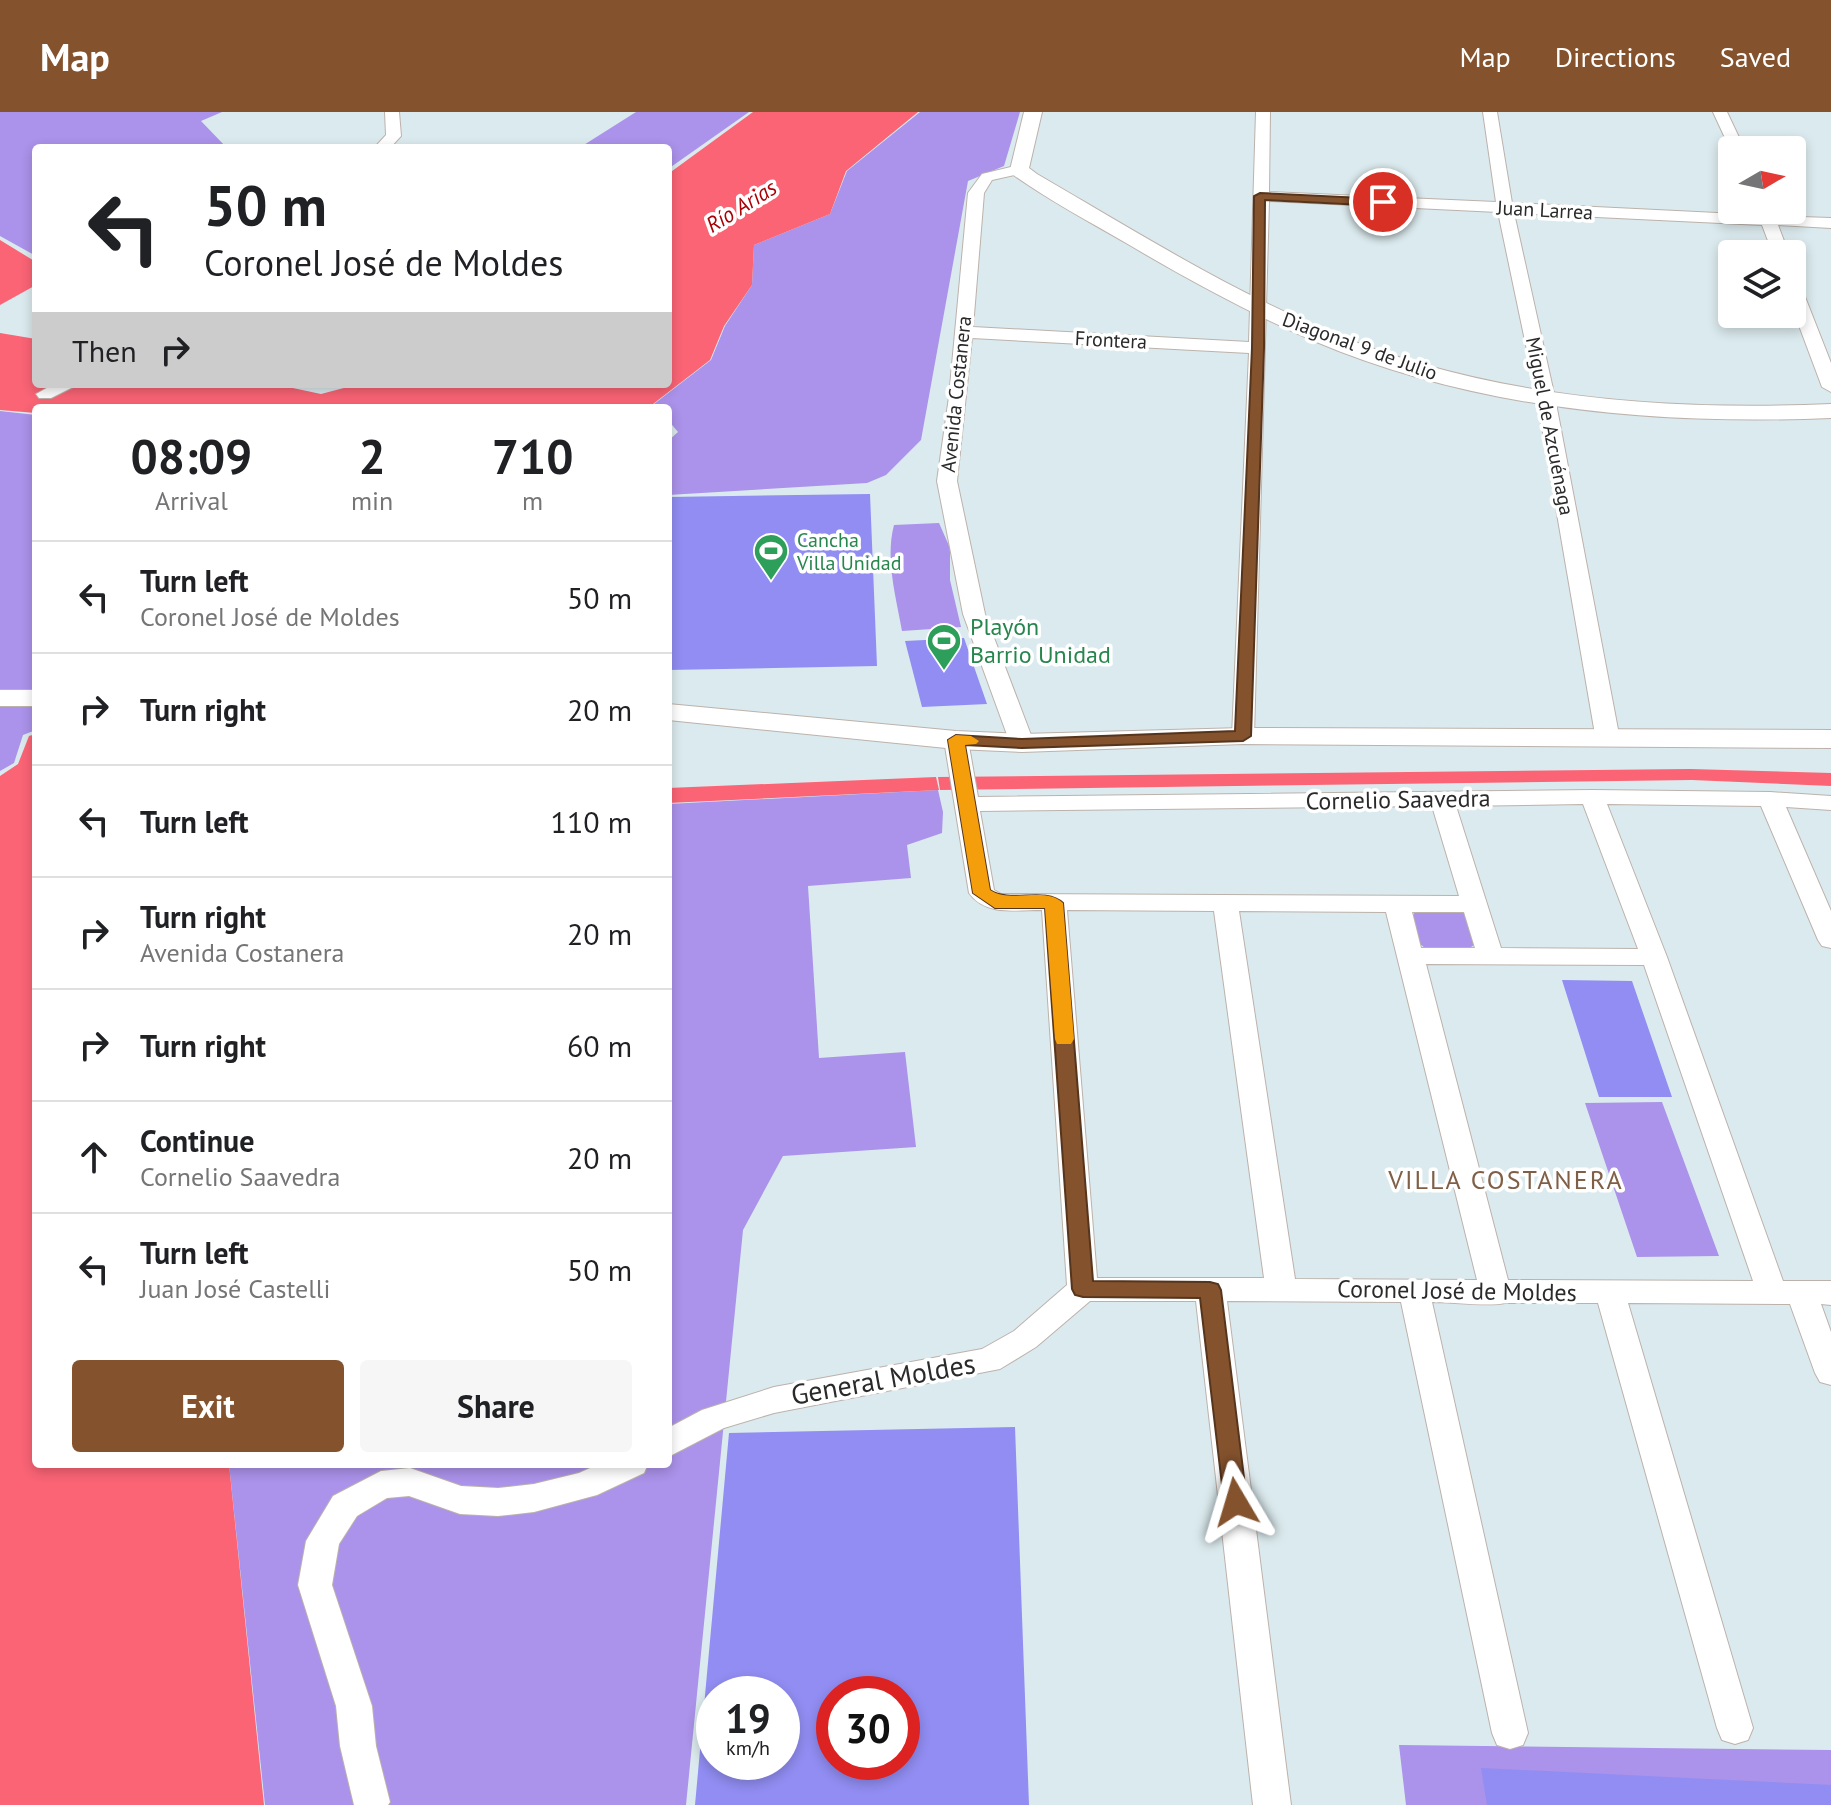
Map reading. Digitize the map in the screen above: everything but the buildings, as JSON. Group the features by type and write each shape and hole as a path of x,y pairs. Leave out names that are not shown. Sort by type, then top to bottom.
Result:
{"street":[{"path":"386,144 394,136 392,112"},
{"path":"1019,170 1033,112"},
{"path":"1243,736 1258,348 1263,112"},
{"name":"Miguel de Azcuénaga","path":"1490,112 1505,208 1546,398 1608,740"},
{"path":"1720,112 1731,136"},
{"name":"Diagonal 9 de Julio","path":"1019,170 1257,307 1399,364 1546,398 1670,413 1767,415 1831,411"},
{"name":"Avenida Costanera","path":"1019,170 987,177 976,193 947,481 974,614 1022,743"},
{"name":"Juan Larrea","path":"1260,196 1505,208 1718,214"},
{"name":"Juan Larrea","path":"1806,220 1831,223"},
{"path":"1806,321 1831,387"},
{"name":"Frontera","path":"963,332 1258,348"},
{"path":"45,394 60,388"},
{"path":"2,698 32,698"},
{"path":"672,713 957,753 1022,743 1243,736 1831,739"},
{"path":"957,753 982,893 995,902 1473,904"},
{"path":"1592,797 1654,957 1801,1293 1831,1373"},
{"name":"Cornelio Saavedra","path":"966,804 1592,797 1770,799 1831,803"},
{"path":"1442,799 1490,955"},
{"path":"1770,799 1831,940"},
{"path":"1225,902 1281,1289"},
{"path":"1054,903 1083,1289"},
{"path":"1397,903 1496,1294"},
{"path":"1411,956 1654,957"},
{"name":"Coronel José de Moldes","path":"1083,1289 1496,1294 1801,1293"},
{"name":"General Moldes","path":"672,1442 713,1419 774,1400 989,1360 1025,1339 1083,1289"},
{"path":"1210,1290 1272,1805"},
{"path":"1414,1291 1510,1733"},
{"path":"1610,1293 1735,1728"},
{"path":"371,1802 358,1746 354,1706 315,1585 323,1541 345,1506 381,1485 410,1482 460,1500 498,1502 534,1498 585,1485 623,1468"}],"shaded area":[{"path":"0,112 222,112 201,121 223,144 32,144 32,254 0,236"},
{"path":"636,112 749,112 672,166 672,144 585,144"},
{"path":"920,112 1020,112 1004,166 968,181 921,440 886,475 867,483 672,495 672,437 678,432 672,425 672,404 654,404 711,360 725,326 752,285 754,245 830,214 847,171"},
{"path":"0,411 32,415 32,732 23,735 14,763 0,771"},
{"name":"Cancha Villa Unidad","path":"870,494 877,666 672,670 672,497"},
{"path":"939,523 950,548 950,580 961,627 902,631 891,565 894,525"},
{"name":"Playón Barrio Unidad","path":"964,638 987,704 922,707 905,641"},
{"path":"938,790 943,812 942,833 907,845 911,878 808,886 819,1058 905,1052 916,1147 783,1156 743,1230 699,1676 696,1676 686,1805 265,1805 229,1468 672,1468 672,804"},
{"path":"1417,909 1461,909 1467,915 1474,945 1468,949 1425,948 1420,944 1413,915"},
{"path":"1562,980 1632,981 1672,1097 1599,1097"},
{"path":"1662,1102 1719,1256 1637,1257 1585,1103"},
{"path":"1015,1427 1029,1805 695,1805 697,1780 800,1780 800,1676 707,1676 729,1433"},
{"path":"1399,1745 1831,1750 1831,1805 1406,1805"},
{"path":"1481,1768 1831,1785 1831,1805 1487,1805"}],"water":[{"name":"Río Arias","path":"753,112 918,112 846,171 830,214 754,245 752,285 724,326 710,360 653,404 32,404 32,413 0,410 0,333 32,338 32,388 293,388 321,394 344,388 672,388 672,171"},
{"path":"0,240 32,260 32,287 0,305"},
{"path":"32,735 32,1468 229,1468 264,1805 0,1805 0,776 18,764"},
{"path":"1690,769 1831,773 1831,786 1692,780 940,790 938,777"},
{"path":"936,777 939,790 672,803 672,788"}],"slow traffic":[{"path":"971,741 956,740 982,893 995,902 1054,903 1064,1039"}],"place":[{"name":"Cancha Villa Unidad","path":"771,582"},
{"name":"Playón Barrio Unidad","path":"944,672"}],"district":[{"name":"VILLA COSTANERA","path":"1506,1180"}],"route":[{"path":"1236,1502 1210,1290 1083,1289 1054,903 995,902 982,893 956,740 1022,743 1243,736 1258,348 1260,196 1383,202"}]}
